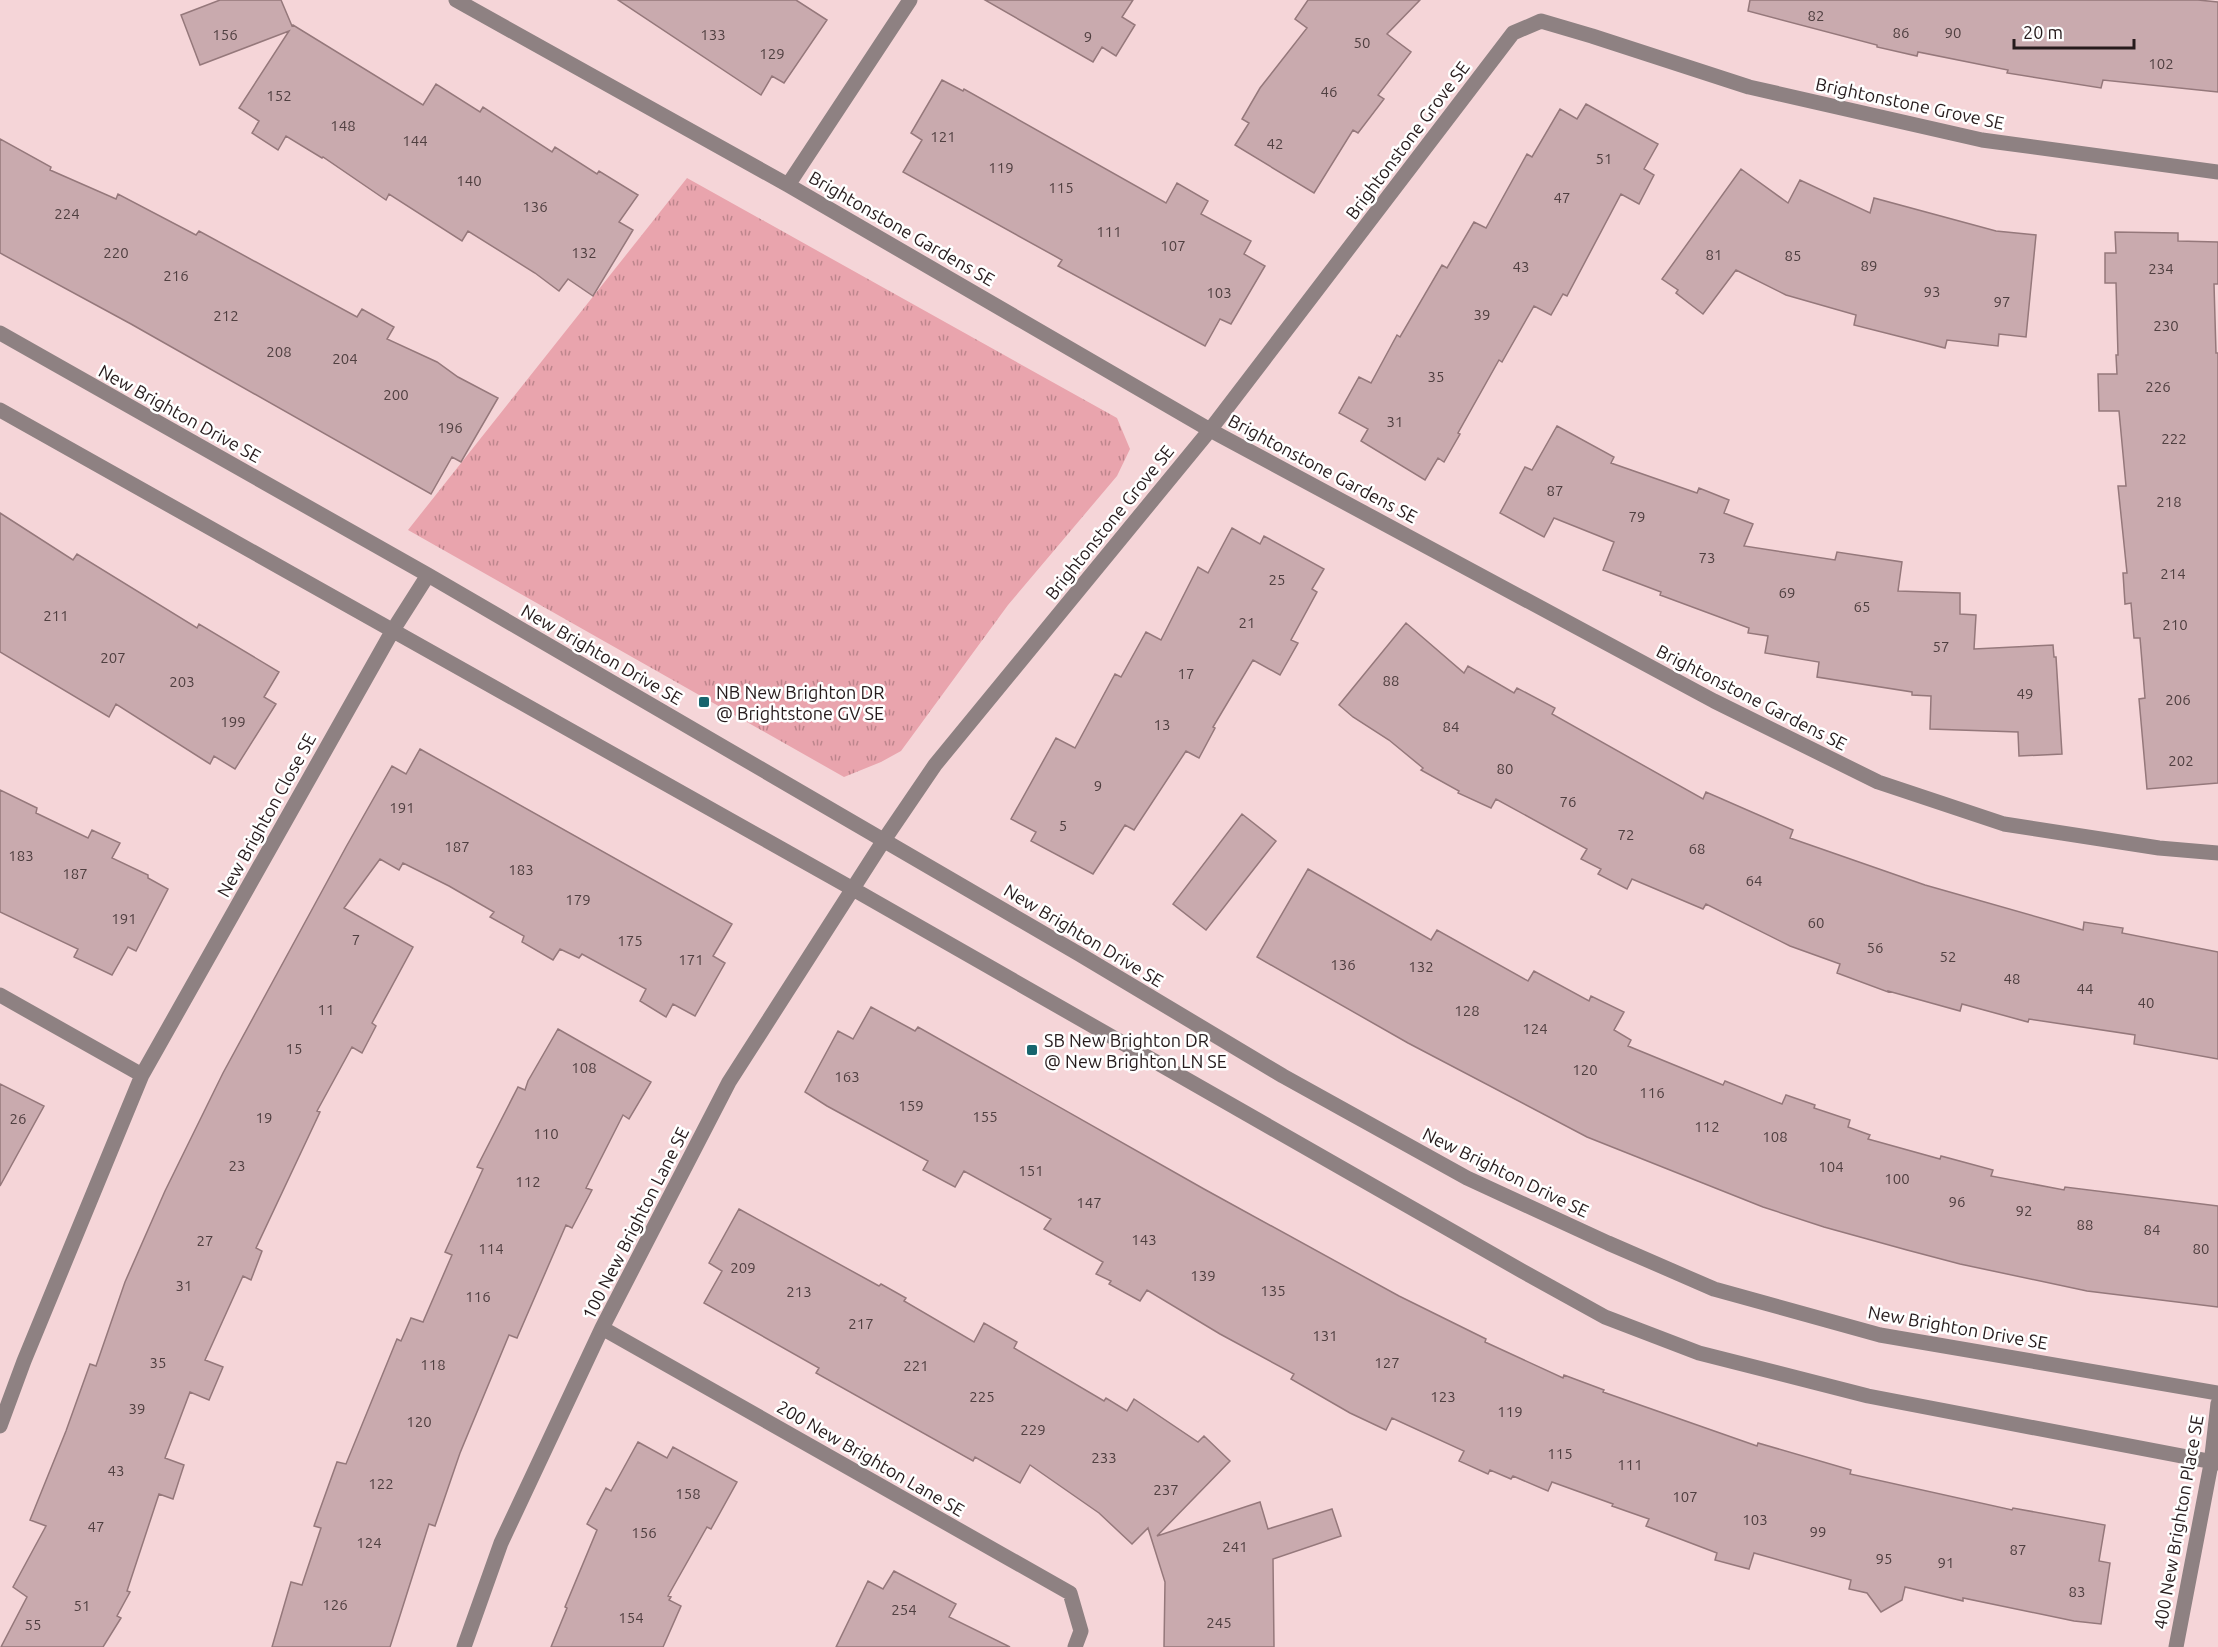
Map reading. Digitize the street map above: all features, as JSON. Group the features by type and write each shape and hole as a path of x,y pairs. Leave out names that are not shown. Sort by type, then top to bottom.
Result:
{"street":[{"name":"Brightonstone Gardens SE","path":"456,0 788,184 1210,429 1714,701 1878,782 2004,824 2159,848 2218,853"},
{"path":"788,184 910,0"},
{"name":"Brightonstone Grove SE","path":"884,840 935,765 1210,429 1513,33 1541,21 1749,87 1970,138 2218,172"},
{"name":"New Brighton Drive SE","path":"0,333 428,575 884,840 1283,1076 1467,1178 1714,1289 1880,1335 2218,1393"},
{"path":"0,410 853,889 1605,1317 1699,1353 1868,1396 2215,1463"},
{"name":"New Brighton Close SE","path":"0,1426 24,1361 142,1075 393,630 428,575"},
{"name":"100 New Brighton Lane SE","path":"464,1647 501,1543 602,1328 729,1082 884,840"},
{"path":"0,995 142,1075"},
{"name":"200 New Brighton Lane SE","path":"602,1328 1070,1593 1082,1631 1075,1647"},
{"name":"400 New Brighton Place SE","path":"2176,1647 2215,1463 2218,1403"}],"green space":[{"path":"687,178 1117,418 1130,449 1117,476 1008,605 901,751 844,777 408,530"}],"building":[{"path":"220,0 281,0 292,26 423,105 436,84 480,112 483,107 552,152 555,147 597,174 599,171 638,195 619,222 633,230 593,296 568,279 559,291 535,273 468,231 462,241 389,194 386,200 323,157 286,136 278,150 252,133 259,121 239,108 289,31 200,65 181,15"},
{"path":"618,0 796,0 827,20 784,83 772,76 761,95"},
{"path":"985,0 1133,0 1122,17 1135,25 1116,56 1102,47 1093,62"},
{"path":"1308,0 1420,0 1387,34 1411,52 1378,95 1384,99 1358,133 1353,130 1314,193 1235,145 1249,123 1242,119 1260,88 1307,28 1295,19"},
{"path":"1750,0 2198,0 2218,2 2218,92 2103,80 2101,88 2007,73 2008,70 1918,52 1917,56 1748,11"},
{"path":"942,80 963,91 964,89 1166,203 1177,183 1208,201 1201,214 1251,241 1244,254 1265,266 1231,324 1220,319 1205,346 1058,266 1062,260 903,172 922,140 911,133"},
{"path":"1586,104 1658,144 1644,169 1654,175 1639,204 1621,194 1567,296 1563,294 1551,315 1534,306 1502,362 1499,360 1444,462 1438,458 1425,480 1361,441 1368,429 1339,413 1359,377 1371,383 1397,335 1400,337 1442,265 1447,268 1474,222 1486,228 1527,154 1532,157 1560,109 1577,119"},
{"path":"0,139 51,167 50,170 116,199 118,194 196,235 199,231 357,317 362,309 394,327 387,339 437,362 458,377 498,398 461,462 452,457 431,494 131,324 0,253"},
{"path":"1741,169 1788,203 1800,180 1870,213 1874,198 1996,231 2036,235 2026,337 1999,334 1998,346 1947,340 1945,348 1854,325 1856,315 1786,295 1736,270 1703,314 1676,293 1678,290 1662,279"},
{"path":"2115,232 2178,233 2178,241 2218,242 2218,284 2214,284 2216,353 2218,353 2218,783 2147,789 2139,699 2145,698 2140,638 2134,638 2131,603 2125,604 2123,573 2127,573 2118,486 2126,486 2119,411 2099,411 2098,374 2117,374 2116,283 2105,283 2105,253 2116,253"},
{"path":"1557,426 1614,457 1611,463 1697,493 1699,488 1729,500 1724,513 1753,524 1744,546 1835,560 1837,552 1902,562 1898,591 1960,593 1960,614 1976,615 1974,649 2053,645 2054,657 2056,657 2062,754 2019,756 2018,732 1930,729 1931,696 1912,695 1912,692 1817,677 1819,662 1765,653 1768,636 1748,633 1749,628 1660,595 1661,592 1603,570 1614,542 1554,518 1544,537 1500,513 1525,467 1532,470"},
{"path":"0,513 73,560 77,554 197,628 199,624 279,672 264,697 276,704 235,769 214,756 210,764 116,704 109,717 0,652"},
{"path":"1232,528 1260,544 1264,536 1324,569 1312,589 1317,592 1291,640 1298,643 1280,675 1253,660 1213,727 1215,728 1199,758 1186,751 1134,830 1125,825 1093,874 1031,841 1036,832 1011,819 1056,738 1075,748 1115,674 1121,677 1146,632 1161,640 1198,567 1208,573"},
{"path":"1406,623 1464,673 1468,666 1514,693 1517,688 1555,708 1552,714 1703,799 1706,792 1793,830 1790,838 1925,885 2083,930 2084,922 2123,928 2122,933 2218,952 2218,1059 2134,1044 2135,1035 2029,1019 2028,1022 1962,1004 1960,1011 1888,992 1837,973 1840,964 1790,946 1706,904 1703,909 1632,879 1627,889 1598,874 1601,869 1581,859 1587,849 1496,799 1491,808 1458,793 1459,791 1421,770 1423,768 1389,740 1353,717 1339,705"},
{"path":"420,749 732,924 713,956 725,963 695,1016 673,1004 666,1017 640,1001 646,989 582,954 579,958 560,949 553,960 522,942 524,936 490,917 494,912 403,863 399,870 380,859 344,908 413,947 372,1023 376,1026 362,1053 352,1047 317,1111 320,1112 256,1248 262,1251 251,1280 243,1276 205,1360 223,1367 209,1400 190,1392 165,1458 184,1465 173,1499 159,1494 127,1591 130,1592 117,1616 121,1618 103,1647 1,1647 27,1597 13,1587 46,1526 30,1520 90,1364 96,1366 125,1282 165,1191 223,1073 392,766 406,774"},
{"path":"0,790 37,808 36,813 88,838 92,830 120,843 112,858 148,875 148,878 168,889 136,951 128,947 112,975 74,957 78,949 0,912"},
{"path":"1242,814 1276,841 1206,930 1173,904"},
{"path":"1308,869 1431,940 1437,930 1528,981 1534,971 1589,1001 1591,996 1624,1012 1614,1030 1631,1040 1628,1046 1723,1085 1725,1081 1782,1104 1786,1095 1815,1105 1814,1108 1850,1120 1848,1127 1870,1135 1868,1139 1940,1159 1941,1156 1993,1170 1991,1176 2064,1190 2065,1187 2218,1206 2218,1307 2087,1291 1960,1264 1907,1250 1763,1207 1587,1137 1408,1043 1257,957"},
{"path":"871,1007 915,1031 918,1027 1399,1296 1486,1339 1485,1342 1563,1378 1564,1375 1604,1390 1603,1392 1757,1446 1758,1443 1851,1470 1850,1474 2012,1510 2013,1508 2105,1525 2099,1561 2110,1563 2101,1624 2074,1621 1963,1598 1963,1601 1905,1587 1902,1600 1881,1612 1867,1593 1849,1589 1851,1580 1754,1553 1749,1569 1715,1560 1717,1553 1646,1526 1649,1519 1612,1506 1613,1504 1552,1482 1548,1491 1513,1476 1511,1479 1490,1470 1488,1474 1459,1461 1464,1451 1392,1418 1386,1430 1350,1413 1291,1379 1294,1374 1220,1334 1147,1290 1140,1301 1109,1284 1111,1281 1096,1274 1103,1262 1044,1229 1051,1219 964,1171 955,1187 923,1170 928,1161 805,1092 838,1031 853,1039"},
{"path":"558,1029 651,1082 629,1119 623,1115 586,1188 592,1190 572,1228 566,1225 517,1338 509,1335 460,1453 435,1526 429,1524 390,1647 272,1647 291,1582 302,1585 321,1528 314,1526 337,1462 346,1464 397,1339 401,1341 411,1318 423,1322 452,1255 445,1252 483,1169 477,1167 518,1087 525,1090"},
{"path":"0,1084 44,1106 0,1186"},
{"path":"739,1209 879,1286 881,1284 906,1298 904,1301 974,1342 984,1323 1017,1342 1014,1348 1104,1401 1106,1398 1127,1411 1134,1399 1198,1442 1204,1436 1230,1461 1157,1536 1260,1502 1268,1529 1332,1509 1341,1536 1273,1559 1274,1647 1164,1647 1165,1582 1148,1528 1132,1544 1099,1513 1030,1465 1020,1483 975,1457 973,1461 816,1373 819,1368 704,1303 722,1271 709,1263"},
{"path":"638,1442 667,1458 673,1447 737,1482 711,1529 707,1527 668,1596 671,1597 669,1600 681,1606 663,1647 551,1647 597,1530 587,1524 606,1488 611,1491"},
{"path":"894,1571 956,1604 949,1617 1010,1647 836,1647 868,1581 883,1589"}],"place":[{"name":"NB New Brighton DR @ Brightstone GV SE","path":"704,702"},
{"name":"SB New Brighton DR @ New Brighton LN SE","path":"1032,1050"}]}
